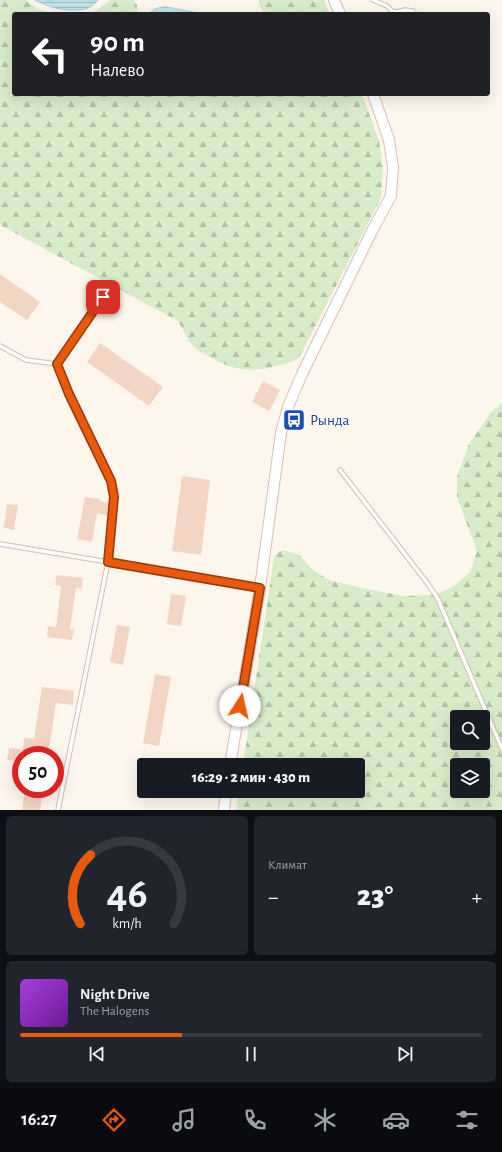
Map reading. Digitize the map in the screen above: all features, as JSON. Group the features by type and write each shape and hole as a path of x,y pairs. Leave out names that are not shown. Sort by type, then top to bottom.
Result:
{"main road":[{"path":"334,0 339,12"},
{"path":"231,758 260,588 281,433 288,407 373,229 391,196 393,168 390,147 374,96"},
{"path":"224,808 225,798"}],"lane":[{"path":"373,0 387,6 392,11 397,12 406,10 414,12"},
{"path":"57,364 103,297"},
{"path":"0,346 26,360 57,364"},
{"path":"57,364 69,394 111,481 114,497 108,562 58,810"},
{"path":"340,470 438,599 502,750"},
{"path":"0,544 260,588"}],"green space":[{"path":"0,0 26,0 45,12 12,12 12,96 363,96 379,141 383,168 381,198 299,358 285,364 268,368 251,370 232,367 201,352 194,347 187,338 178,321 0,225"},
{"path":"110,0 134,0 137,5 138,12 94,12"},
{"path":"259,0 324,0 329,12 264,12"},
{"path":"502,403 502,810 236,810 238,798 365,798 365,758 244,758 274,557 278,552 283,550 299,555 313,570 329,580 356,587 404,596 433,595 453,587 470,572 477,551 457,497 457,477 469,444 491,412"}],"water":[{"path":"35,0 98,0 92,6 85,9 68,10 58,9"},
{"path":"162,7 167,7 193,12 151,12"}],"building":[{"path":"0,274 40,302 27,320 0,302"},
{"path":"100,343 163,387 149,406 87,362"},
{"path":"263,381 280,390 269,411 252,402"},
{"path":"182,476 210,480 201,555 172,551"},
{"path":"85,497 100,499 100,501 111,503 109,516 97,513 92,542 77,539"},
{"path":"7,504 18,505 14,530 4,528"},
{"path":"57,575 83,578 82,589 76,588 70,629 74,629 72,640 47,637 48,626 56,627 61,586 55,585"},
{"path":"171,594 186,596 181,626 167,624"},
{"path":"117,625 130,627 123,665 110,662"},
{"path":"155,674 171,677 159,746 143,743"},
{"path":"42,687 74,691 73,705 56,703 49,746 23,746 24,738 34,739"},
{"path":"9,748 12,748 12,761 7,760"},
{"path":"24,798 42,798 40,810 22,810"}],"place":[{"name":"Рында","path":"294,420"}],"route":[{"path":"103,297 57,364 69,394 111,481 114,497 108,562 260,588 240,706"}]}
